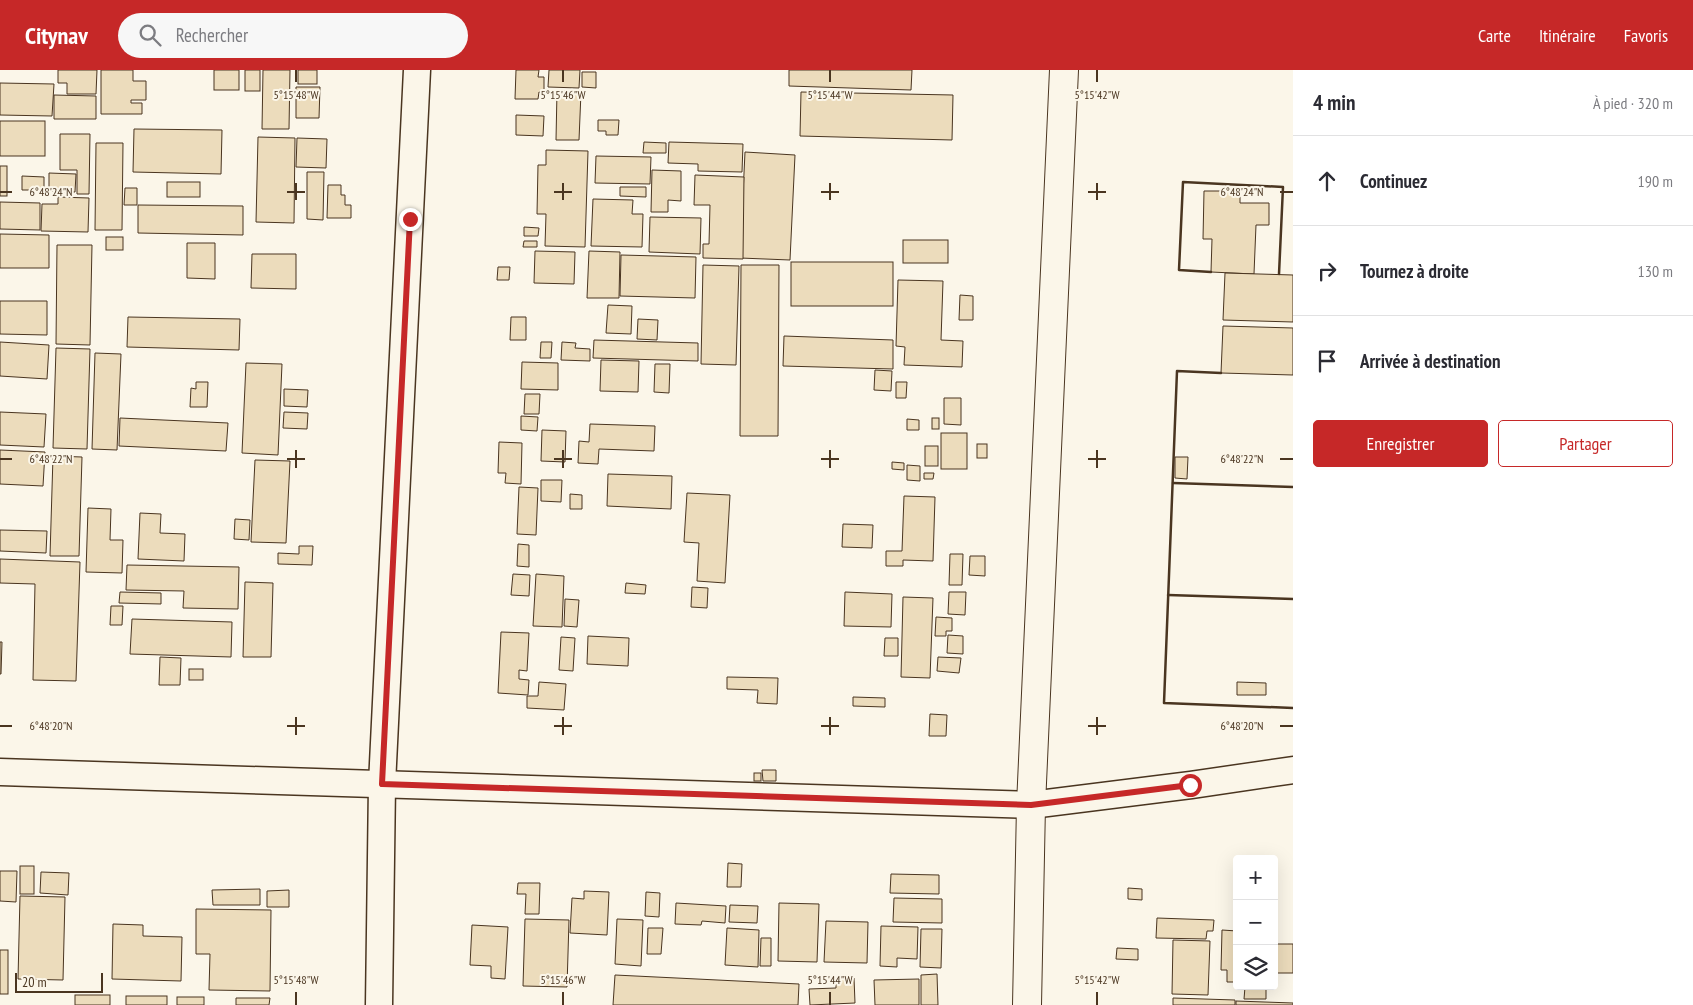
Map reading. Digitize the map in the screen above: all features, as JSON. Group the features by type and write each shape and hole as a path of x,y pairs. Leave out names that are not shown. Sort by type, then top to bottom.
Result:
{"street":[{"path":"379,1005 382,784 417,70"},
{"path":"1027,1005 1031,805 1064,70"},
{"path":"0,772 1031,805 1293,770"}],"building":[{"path":"58,70 97,70 96,94 67,94 67,83 58,83"},
{"path":"101,70 133,70 133,81 146,81 146,100 131,100 131,103 142,103 142,114 101,114"},
{"path":"214,70 239,70 239,90 214,90"},
{"path":"245,70 260,70 260,91 245,91"},
{"path":"263,70 290,70 289,129 262,129"},
{"path":"298,70 317,70 317,84 298,84"},
{"path":"516,70 539,70 538,77 544,77 544,93 539,92 538,99 515,99"},
{"path":"549,70 580,70 579,88 548,87"},
{"path":"789,70 912,70 911,90 789,86"},
{"path":"582,72 596,72 596,88 582,87"},
{"path":"0,83 54,84 52,116 0,115"},
{"path":"296,87 320,87 319,118 296,118"},
{"path":"557,91 581,92 579,140 556,140"},
{"path":"801,92 953,95 952,140 800,136"},
{"path":"54,95 96,96 96,119 54,119"},
{"path":"516,115 544,116 543,136 516,135"},
{"path":"598,120 619,120 618,135 606,135 606,131 598,131"},
{"path":"0,121 45,121 45,156 0,156"},
{"path":"134,129 222,130 221,174 133,172"},
{"path":"60,134 90,134 89,194 77,194 77,170 60,170"},
{"path":"258,137 295,138 294,223 256,222"},
{"path":"297,138 327,139 326,168 296,167"},
{"path":"644,142 666,143 666,153 643,153"},
{"path":"669,142 743,144 742,172 698,171 698,164 668,163"},
{"path":"96,143 123,143 122,230 95,230"},
{"path":"546,150 588,151 585,247 545,246 546,214 537,214 538,165 546,165"},
{"path":"745,152 795,155 790,260 740,258"},
{"path":"596,156 651,157 650,184 595,183"},
{"path":"0,166 7,166 7,196 0,196"},
{"path":"652,170 681,171 681,201 668,200 668,212 651,212"},
{"path":"307,172 324,172 323,220 307,219"},
{"path":"49,173 76,174 75,192 49,191"},
{"path":"695,175 744,177 743,259 703,258 703,244 709,244 710,205 694,205"},
{"path":"22,176 44,177 44,190 22,190"},
{"path":"167,182 200,182 200,197 167,197"},
{"path":"328,185 341,185 341,195 345,195 345,205 351,205 351,218 327,218"},
{"path":"620,187 646,187 646,197 620,196"},
{"path":"125,188 137,188 137,205 124,205"},
{"path":"1204,191 1240,191 1240,203 1269,203 1269,225 1256,225 1254,274 1211,272 1212,239 1203,239"},
{"path":"58,197 89,198 88,232 41,231 42,204 58,204"},
{"path":"593,199 633,200 632,214 643,214 642,247 591,246"},
{"path":"0,202 40,203 40,230 0,229"},
{"path":"138,205 243,206 243,235 138,233"},
{"path":"650,217 701,218 700,254 649,252"},
{"path":"524,227 539,228 538,236 524,236"},
{"path":"0,234 49,235 49,268 0,268"},
{"path":"106,237 123,237 123,250 106,250"},
{"path":"903,240 948,240 948,263 903,263"},
{"path":"524,241 537,241 537,247 523,247"},
{"path":"187,243 215,243 215,279 187,278"},
{"path":"57,245 92,245 90,345 56,344"},
{"path":"535,251 575,252 574,284 534,283"},
{"path":"589,251 620,252 619,298 587,298"},
{"path":"252,254 296,254 296,289 251,288"},
{"path":"621,255 696,257 695,298 620,296"},
{"path":"791,262 893,262 893,306 791,306"},
{"path":"703,265 739,266 736,365 701,364"},
{"path":"741,265 779,265 778,436 740,436"},
{"path":"498,267 510,267 509,280 497,280"},
{"path":"1225,273 1293,275 1293,322 1223,320"},
{"path":"898,280 943,281 941,340 963,341 962,367 904,365 905,347 896,346"},
{"path":"960,295 973,296 973,320 959,320"},
{"path":"0,301 47,301 47,335 0,334"},
{"path":"608,305 632,306 631,334 606,333"},
{"path":"128,317 240,319 239,350 127,347"},
{"path":"511,317 526,317 526,340 510,340"},
{"path":"638,319 658,320 657,340 637,339"},
{"path":"1223,326 1293,328 1293,375 1221,373"},
{"path":"784,336 893,340 893,369 783,366"},
{"path":"594,340 698,343 698,361 593,358"},
{"path":"0,342 49,345 47,379 0,376"},
{"path":"541,342 552,342 551,358 540,358"},
{"path":"562,342 576,343 575,348 590,349 590,361 561,360"},
{"path":"56,348 90,349 87,449 53,448"},
{"path":"95,353 121,354 117,450 92,449"},
{"path":"601,360 639,361 638,392 600,391"},
{"path":"522,362 558,363 558,390 521,389"},
{"path":"246,363 282,364 278,455 242,453"},
{"path":"655,364 670,364 669,393 654,392"},
{"path":"875,370 892,371 891,391 874,390"},
{"path":"196,382 208,382 207,407 190,407 191,388 196,389"},
{"path":"896,382 907,382 906,398 896,398"},
{"path":"284,389 308,390 307,407 284,406"},
{"path":"525,394 540,394 539,414 524,414"},
{"path":"944,398 961,398 961,425 944,424"},
{"path":"0,412 46,414 44,447 0,445"},
{"path":"284,412 308,413 307,429 283,428"},
{"path":"521,416 538,417 537,431 521,430"},
{"path":"120,418 228,423 226,451 119,446"},
{"path":"932,418 939,418 939,429 932,429"},
{"path":"907,419 919,420 919,430 907,430"},
{"path":"590,424 655,426 654,451 599,449 598,464 578,463 579,441 589,442"},
{"path":"542,430 566,431 565,462 541,461"},
{"path":"941,433 967,433 967,469 941,469"},
{"path":"499,442 522,443 521,484 505,483 506,473 498,473"},
{"path":"977,444 987,444 987,458 977,458"},
{"path":"925,446 938,446 938,466 925,466"},
{"path":"0,450 45,452 43,486 0,484"},
{"path":"53,456 82,457 79,556 50,556"},
{"path":"1175,457 1188,457 1187,479 1175,478"},
{"path":"255,460 290,461 286,543 251,542"},
{"path":"892,462 904,463 904,470 892,469"},
{"path":"907,465 920,466 920,481 907,480"},
{"path":"924,473 934,473 933,479 924,479"},
{"path":"608,474 672,476 671,509 607,506"},
{"path":"541,480 562,480 561,502 541,501"},
{"path":"519,487 538,488 536,535 517,534"},
{"path":"687,493 730,495 725,583 697,581 699,543 684,542"},
{"path":"570,494 582,495 582,509 570,509"},
{"path":"904,496 935,497 933,561 903,560 903,566 886,566 886,551 902,551"},
{"path":"88,508 111,509 110,540 123,540 122,573 86,572"},
{"path":"140,513 161,514 160,533 185,534 184,561 138,559"},
{"path":"235,519 250,520 249,540 234,539"},
{"path":"843,524 873,525 872,548 842,547"},
{"path":"0,530 47,531 46,553 0,551"},
{"path":"518,544 529,545 529,567 517,566"},
{"path":"299,546 313,546 312,565 278,564 278,553 299,554"},
{"path":"950,554 963,554 962,585 949,585"},
{"path":"970,556 985,556 985,576 969,575"},
{"path":"0,559 80,562 76,681 33,680 35,584 0,583"},
{"path":"127,565 239,567 238,609 183,608 184,591 126,590"},
{"path":"513,574 530,575 529,596 511,595"},
{"path":"536,574 564,576 562,627 533,626"},
{"path":"245,582 273,583 271,657 243,657"},
{"path":"626,583 646,585 645,594 625,593"},
{"path":"692,587 708,588 707,608 691,607"},
{"path":"120,592 161,593 161,604 119,603"},
{"path":"845,592 892,594 891,627 844,626"},
{"path":"949,592 966,592 965,615 948,614"},
{"path":"903,597 933,598 930,678 901,677"},
{"path":"565,599 579,600 577,627 564,626"},
{"path":"111,606 123,606 122,625 110,625"},
{"path":"936,617 952,618 952,631 946,631 946,636 935,636"},
{"path":"132,619 232,622 231,657 130,654"},
{"path":"501,632 529,633 527,671 519,670 519,679 529,680 528,695 498,693"},
{"path":"948,635 963,636 963,654 947,653"},
{"path":"588,636 629,638 628,666 587,664"},
{"path":"561,637 575,638 573,671 559,670"},
{"path":"885,638 898,638 898,656 884,656"},
{"path":"0,642 2,642 1,674 0,674"},
{"path":"160,657 181,658 180,685 159,685"},
{"path":"938,657 961,658 959,673 937,671"},
{"path":"189,669 203,669 203,680 189,680"},
{"path":"727,677 778,678 777,704 757,703 758,690 727,689"},
{"path":"539,682 566,684 564,710 527,708 527,696 538,696"},
{"path":"1237,682 1266,683 1266,695 1237,695"},
{"path":"853,697 885,698 885,707 853,706"},
{"path":"930,714 947,715 946,736 929,736"},
{"path":"762,770 776,770 776,781 763,781"},
{"path":"754,773 761,773 761,781 754,781"},
{"path":"728,863 742,864 741,887 727,887"},
{"path":"20,866 34,866 34,894 20,894"},
{"path":"0,871 17,871 16,902 0,901"},
{"path":"41,872 69,873 68,895 40,893"},
{"path":"891,874 939,875 939,894 890,893"},
{"path":"518,883 540,883 539,914 525,914 526,894 517,894"},
{"path":"1128,888 1142,889 1142,900 1128,899"},
{"path":"260,889 260,905 213,905 212,890"},
{"path":"289,890 289,907 267,907 267,891"},
{"path":"584,891 609,892 607,935 570,933 572,898 584,899"},
{"path":"646,892 660,893 659,917 645,916"},
{"path":"20,896 65,897 63,980 18,979"},
{"path":"894,898 942,899 942,923 893,922"},
{"path":"676,903 726,906 725,923 702,921 701,925 675,924"},
{"path":"779,903 819,904 817,962 778,961"},
{"path":"730,905 758,906 757,923 729,922"},
{"path":"196,909 271,910 270,991 209,990 210,954 196,954"},
{"path":"1157,918 1214,920 1213,931 1207,931 1206,939 1156,938"},
{"path":"525,919 569,920 567,987 523,986"},
{"path":"617,919 643,920 641,966 615,964"},
{"path":"826,921 868,922 867,963 824,962"},
{"path":"113,924 143,925 143,936 182,937 181,981 112,979"},
{"path":"472,925 508,927 505,979 491,978 491,966 470,965"},
{"path":"881,926 918,927 917,959 897,958 897,967 880,966"},
{"path":"648,928 663,928 661,954 647,954"},
{"path":"727,928 759,930 758,967 725,965"},
{"path":"921,929 942,929 941,968 920,967"},
{"path":"1222,930 1233,931 1233,982 1227,982 1227,970 1221,970"},
{"path":"761,938 771,938 771,966 760,966"},
{"path":"1173,940 1210,941 1208,995 1172,994"},
{"path":"1278,944 1293,944 1293,973 1278,973"},
{"path":"1117,948 1138,949 1138,960 1116,959"},
{"path":"0,950 8,950 8,994 0,994"},
{"path":"937,974 938,1005 921,1005 921,975"},
{"path":"615,975 799,984 798,1005 613,1005"},
{"path":"854,978 855,1003 810,1005 809,989 836,988 836,979"},
{"path":"919,979 919,1005 875,1005 874,980"},
{"path":"1245,990 1266,990 1266,999 1244,999"},
{"path":"75,995 110,995 110,1005 75,1005"},
{"path":"126,996 167,996 167,1005 126,1005"},
{"path":"177,997 204,997 204,1005 177,1005"},
{"path":"236,998 270,998 269,1005 236,1005"},
{"path":"1173,998 1235,1000 1235,1005 1173,1005"},
{"path":"1236,1001 1293,1003 1293,1005 1236,1005"}],"wall":[{"path":"1211,272 1179,270 1183,182 1283,187 1279,274"},
{"path":"1221,373 1177,371 1164,703 1293,708"},
{"path":"1173,483 1293,487"},
{"path":"1168,595 1293,599"}],"route":[{"path":"410,219 382,784 1031,805 1190,785"}]}
